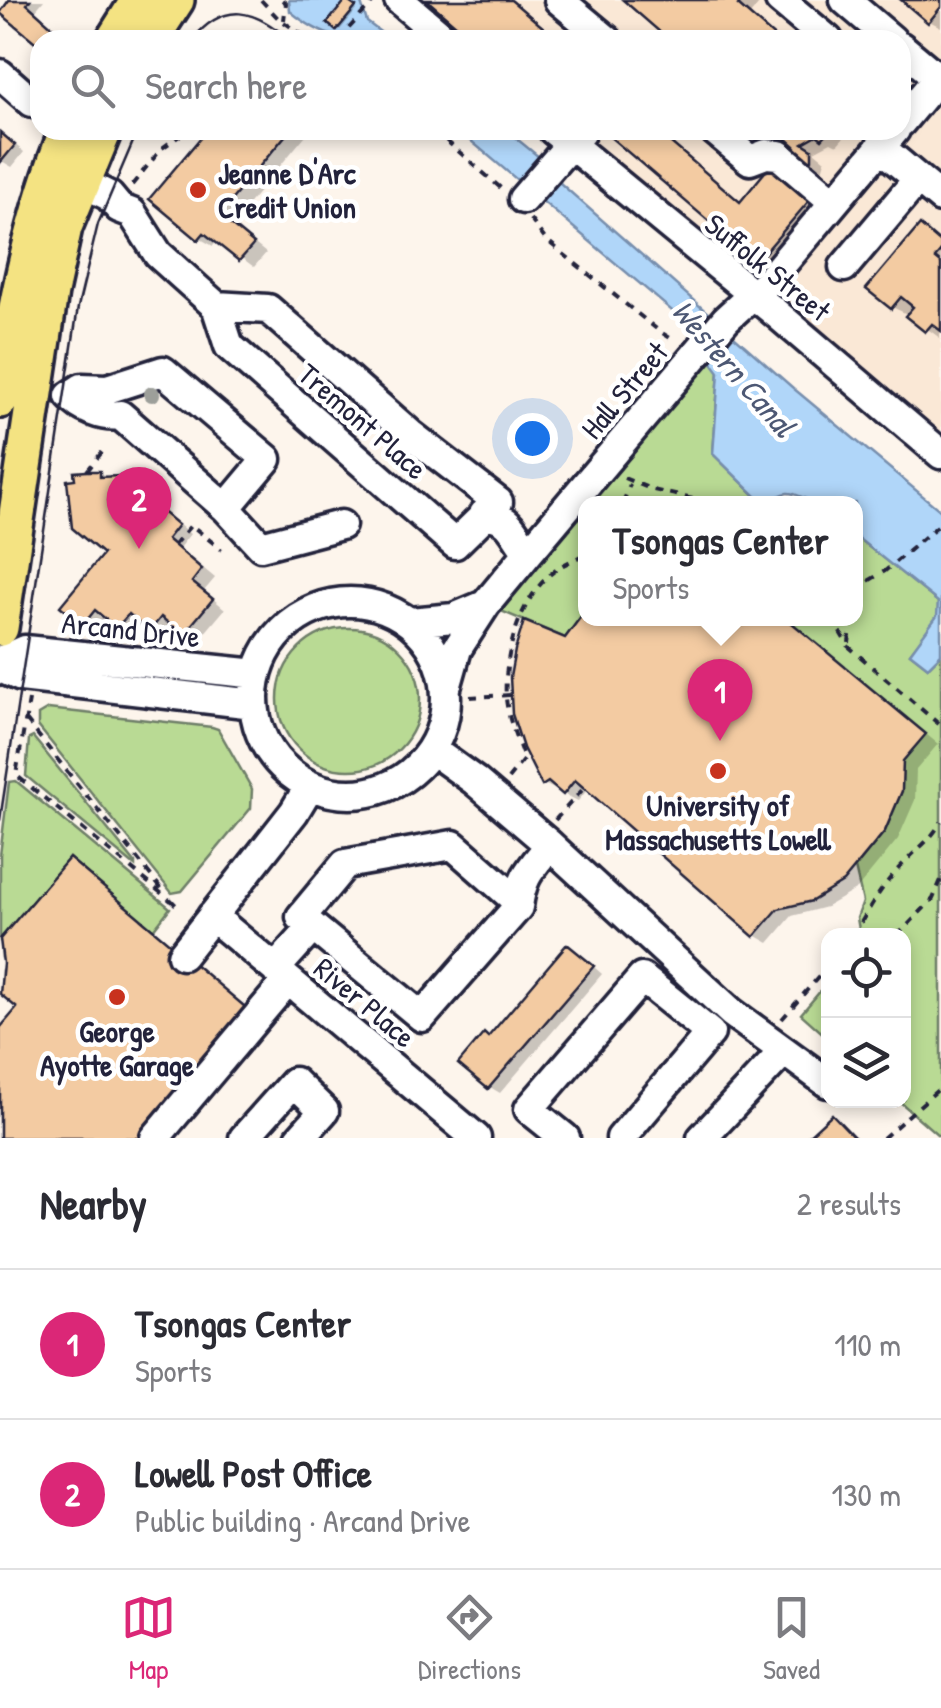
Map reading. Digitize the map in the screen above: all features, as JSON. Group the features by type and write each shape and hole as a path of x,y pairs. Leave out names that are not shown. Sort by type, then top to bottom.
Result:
{"main road":[{"path":"120,30 139,0"},
{"path":"156,30 176,0"},
{"path":"67,175 68,140"},
{"path":"0,628 27,392 27,250 67,175 96,140"}],"street":[{"path":"399,0 434,30"},
{"path":"559,0 595,30"},
{"path":"780,0 816,30"},
{"path":"844,0 880,30"},
{"path":"911,55 939,76"},
{"path":"0,74 30,100"},
{"name":"Hall Street","path":"911,107 939,76"},
{"path":"726,140 750,160 766,154 779,155 834,202"},
{"name":"Hall Street","path":"458,692 457,649 524,546 726,319 769,280 884,140"},
{"path":"904,140 918,179 941,198"},
{"path":"520,203 565,141"},
{"name":"Suffolk Street","path":"565,141 941,454"},
{"name":"Tremont Place","path":"67,175 109,196 122,196 142,225 147,241 216,306 229,346 455,544 498,502 410,434 268,308 216,306"},
{"path":"844,266 918,179"},
{"path":"27,392 107,389 162,371 266,458 226,508"},
{"path":"107,389 120,415 226,508 261,546 342,524"},
{"path":"27,392 120,415"},
{"path":"484,514 490,528 504,540 524,546"},
{"path":"342,602 390,610 410,622 421,632 458,692 432,750 414,772 390,787 364,795 336,795 309,786 281,766 262,737 254,704 256,674 279,633 319,607 342,602"},
{"path":"410,622 454,618 486,604"},
{"name":"Arcand Drive","path":"254,704 21,677 0,664 25,650 256,674"},
{"path":"432,750 551,834 717,997 773,1045 821,1078"},
{"path":"182,954 294,812 309,786"},
{"path":"307,922 422,1018 518,902 520,882 551,834"},
{"path":"156,1138 281,974 307,922 345,864 453,845 518,902"},
{"name":"River Place","path":"212,916 476,1138"},
{"path":"565,1138 529,1109 642,978 710,1034 621,1138"},
{"path":"696,1023 717,997"},
{"path":"702,1138 773,1045"},
{"path":"244,1138 294,1082 324,1111 300,1138"}],"path":[{"path":"261,0 297,30"},
{"path":"282,0 286,3 284,20"},
{"path":"347,30 375,0"},
{"path":"122,196 162,148 174,140"},
{"path":"446,140 520,203 544,239 695,356"},
{"path":"87,472 102,452"},
{"path":"617,473 630,483 680,496"},
{"path":"626,496 630,483"},
{"path":"863,585 885,572 941,523"},
{"path":"174,545 191,525 222,550"},
{"path":"504,784 524,759 510,721 508,695 510,652 521,616 555,570 578,558"},
{"path":"837,626 848,646 941,726"},
{"path":"848,646 851,626"},
{"path":"458,692 508,695"},
{"path":"30,696 16,775 177,906"},
{"path":"26,720 171,900"},
{"path":"551,834 584,788"},
{"path":"859,928 902,864 932,840 941,822"},
{"path":"905,928 933,899 941,880"},
{"path":"773,1045 821,976"},
{"path":"883,1138 941,1087"}],"shaded area":[{"path":"427,0 941,0 941,437 590,140 911,140 911,30 462,30"}],"green space":[{"path":"710,359 719,371 713,454 756,496 598,496"},
{"path":"578,519 578,620 565,638 501,611"},
{"path":"863,542 938,602 938,616 910,653 928,667 941,654 938,1135 907,1108 911,1108 911,928 859,928 857,918 863,902 855,868 885,831 902,791 791,626 863,626"},
{"path":"349,628 376,633 399,649 415,672 420,699 415,726 399,749 376,765 349,770 322,765 299,749 283,726 278,699 283,672 299,649 322,633"},
{"path":"48,709 218,729 252,789 251,808 182,891 172,893 38,726 38,715"},
{"path":"33,737 135,866 26,776 29,739"},
{"path":"16,781 170,908 153,930 69,858 0,939 0,855 9,782"},
{"path":"821,990 821,1032 801,1014"}],"water":[{"path":"289,0 360,0 367,22 378,30 319,30 290,11"},
{"name":"Western Canal","path":"470,140 518,140 561,175 560,183 793,388 941,511 941,654 928,667 910,653 937,616 938,602 863,542 863,496 756,496 713,454 719,372 677,315"}],"building":[{"path":"9,0 30,0 27,4 56,30 30,30 30,38 0,13"},
{"path":"346,0 356,7 337,30 327,23"},
{"path":"427,0 511,0 546,30 462,30"},
{"path":"623,0 742,0 738,5 767,30 658,30"},
{"path":"901,0 941,0 941,7 928,23"},
{"path":"0,132 15,145 0,163"},
{"name":"Jeanne D'Arc Credit Union","path":"199,140 282,140 219,215 254,244 239,261 204,233 198,240 149,199"},
{"path":"614,140 668,140 740,202 774,161 814,195 749,271 710,238 718,229"},
{"path":"788,140 808,140 803,143 812,149 807,166 791,151 795,146"},
{"path":"920,225 941,243 935,258 941,263 941,331 932,324 925,332 905,316 913,307 901,297 891,309 866,289"},
{"path":"100,471 100,477 120,476 178,525 167,539 202,569 192,582 213,599 183,635 161,617 149,632 129,614 116,628 95,610 83,625 60,606 103,554 72,528 67,480 75,479 74,472"},
{"name":"University of Massachusetts Lowell","path":"578,620 578,626 796,626 926,734 903,761 902,791 885,831 843,882 812,901 778,909 754,937 575,780 563,795 548,782 542,786 512,714 510,677 524,621 565,638"},
{"name":"George Ayotte Garage","path":"69,858 251,1012 144,1138 0,1138 0,1028 17,1008 0,994 0,939"},
{"path":"567,944 594,966 488,1089 458,1064 484,1033 488,1037"},
{"path":"832,1114 855,1138 806,1138"}],"tram line":[{"path":"201,30 216,19 240,13 278,30"},
{"path":"0,820 78,307 98,224 134,140"}],"place":[{"name":"Jeanne D'Arc Credit Union","path":"198,190"},
{"name":"Lowell Post Office","path":"139,549"},
{"name":"Tsongas Center","path":"720,741"},
{"name":"University of Massachusetts Lowell","path":"718,771"},
{"name":"George Ayotte Garage","path":"117,997"}]}
